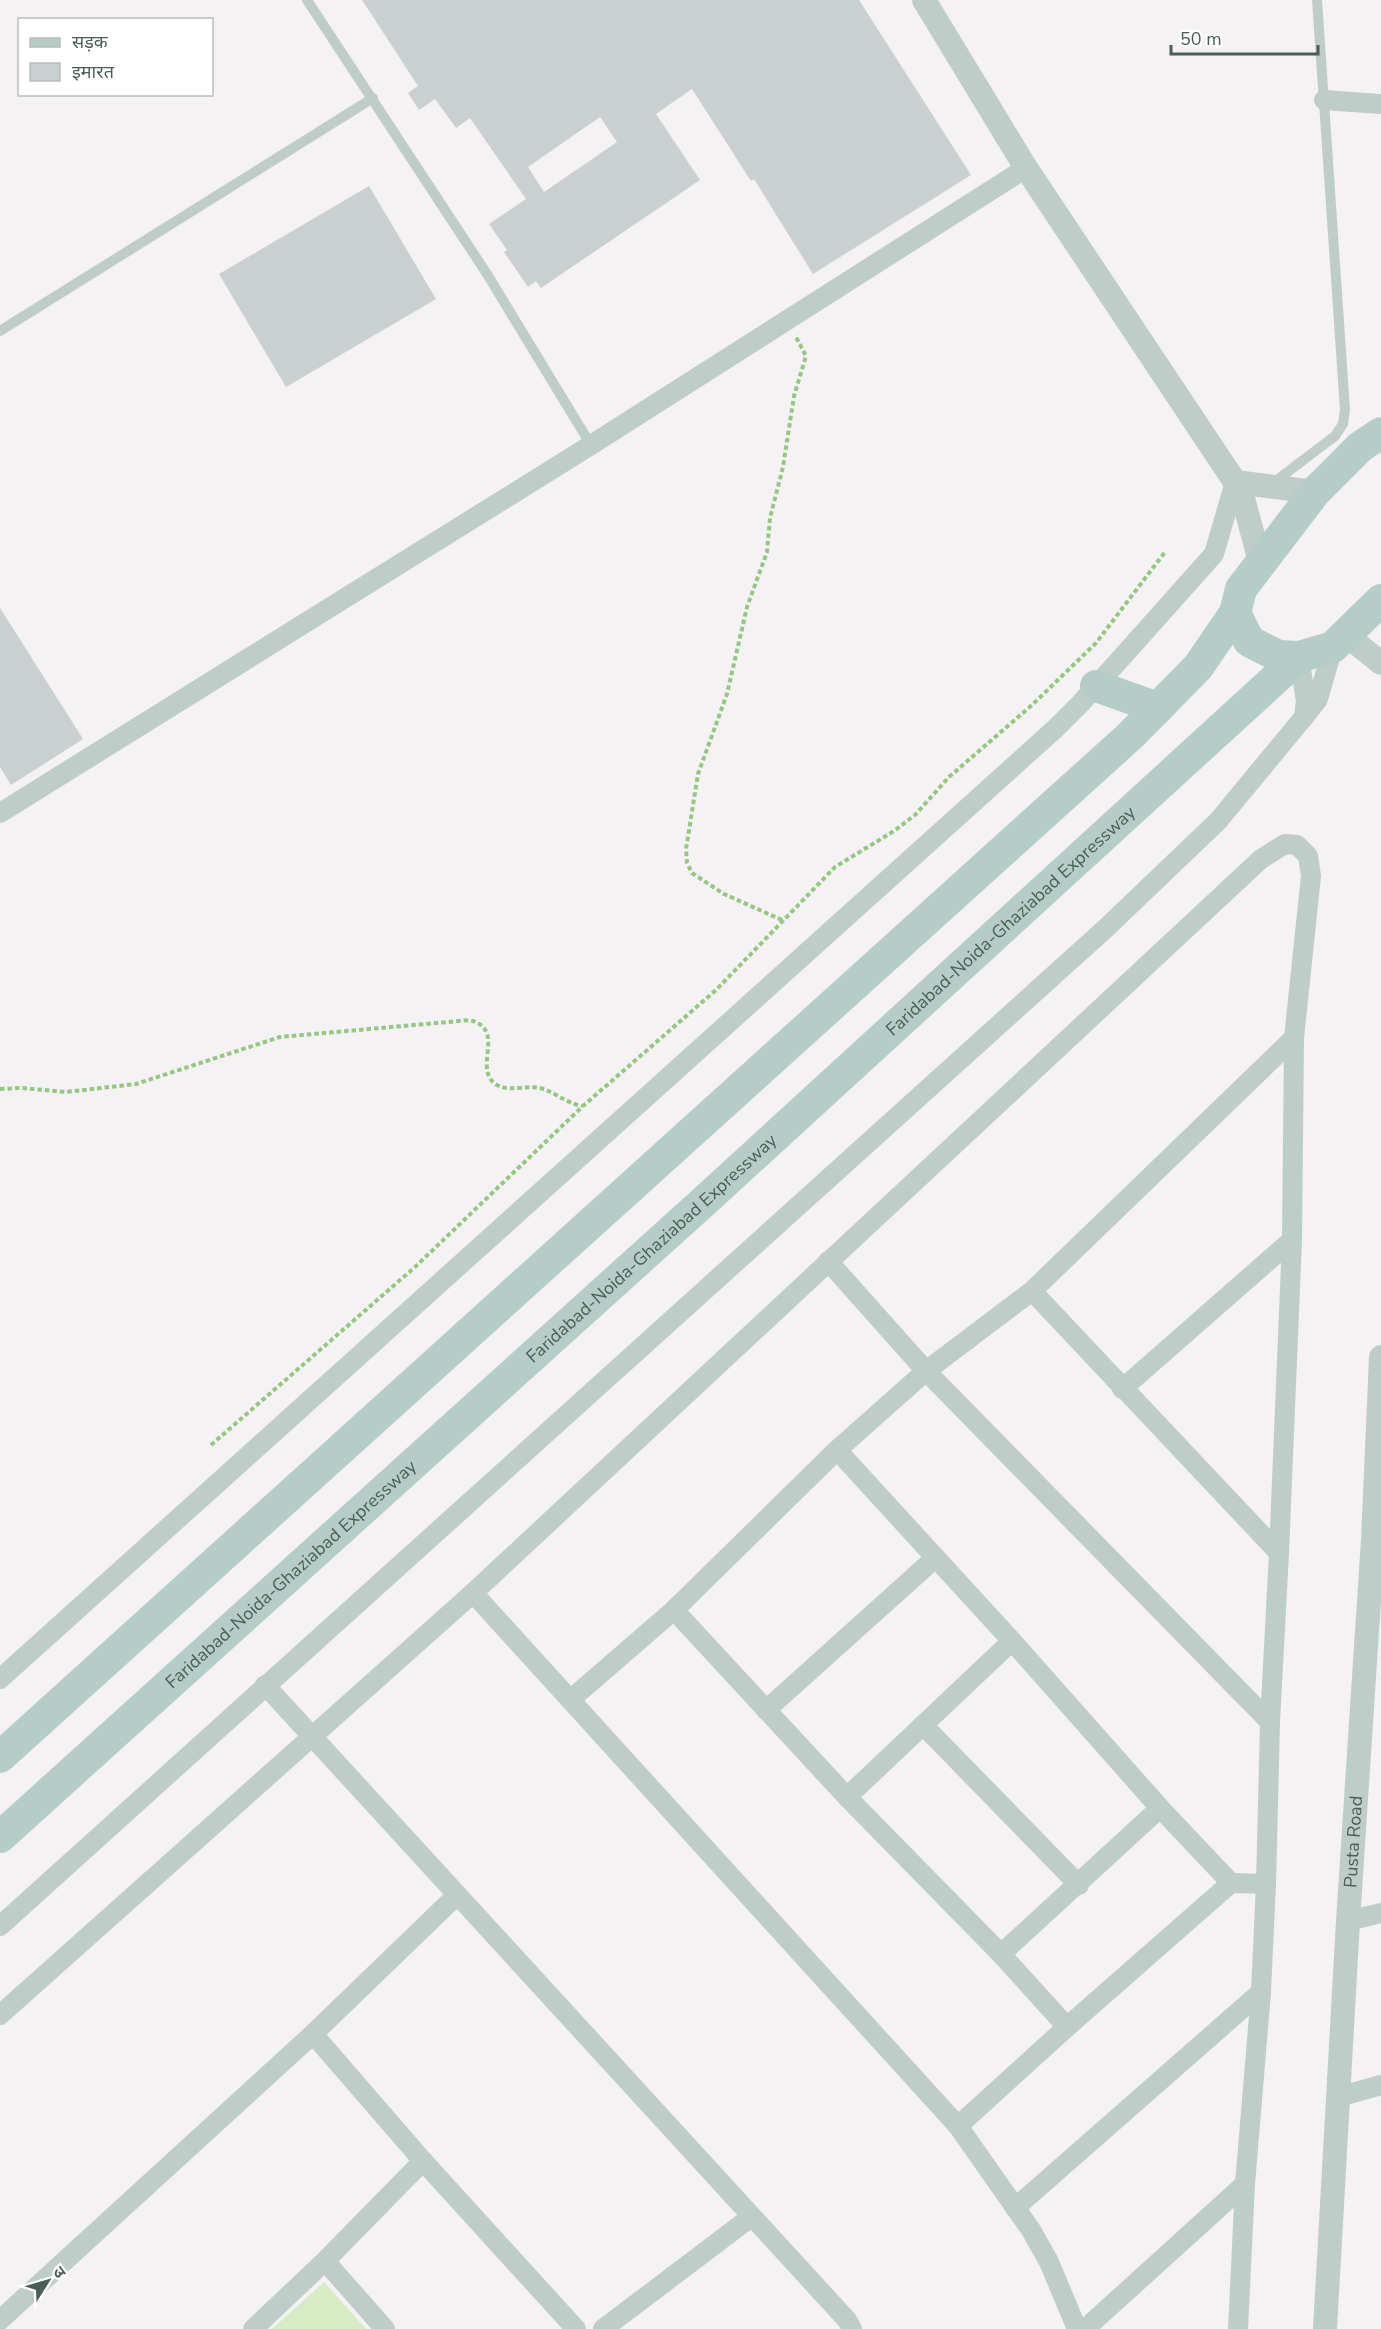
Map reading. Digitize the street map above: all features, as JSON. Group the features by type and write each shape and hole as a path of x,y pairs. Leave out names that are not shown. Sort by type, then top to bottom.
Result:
{"main road":[{"path":"0,1757 1122,743 1198,667 1235,613 1241,589 1315,492 1374,443"},
{"name":"Faridabad-Noida-Ghaziabad Expressway","path":"0,1837 701,1204 1299,657 1340,641 1381,600"},
{"name":"Faridabad-Noida-Ghaziabad Expressway","path":"1235,613 1249,641 1278,656 1299,657"},
{"path":"1096,686 1158,708"}],"street":[{"path":"924,0 1026,168 1235,482 1244,502 1261,565"},
{"path":"1324,100 1381,104"},
{"path":"0,813 787,321 1026,168"},
{"path":"1235,482 1315,492"},
{"path":"0,1679 1056,729 1214,554 1235,482"},
{"path":"0,1926 1105,929 1218,821 1318,699 1340,641 1381,663"},
{"path":"1299,657 1306,701 1304,717"},
{"path":"0,2015 311,1735 473,1593 1262,859 1285,844 1297,845 1308,856 1311,876 1294,1038 1292,1240 1270,1722 1266,1884 1261,1992 1245,2184 1238,2329"},
{"path":"570,1700 674,1611 837,1450 926,1371 1032,1291 1294,1038"},
{"path":"1122,1389 1292,1240"},
{"path":"828,1261 926,1371 1270,1722"},
{"path":"1032,1291 1279,1553"},
{"name":"Pusta Road","path":"1324,2329 1348,1921 1377,1539 1381,1357"},
{"path":"837,1450 934,1559 1012,1641 1160,1808 1231,1883"},
{"path":"766,1710 934,1559"},
{"path":"473,1593 958,2126 1049,2262 1077,2329"},
{"path":"674,1611 848,1797 1001,1954 1066,2026"},
{"path":"848,1797 1012,1641"},
{"path":"265,1685 847,2320 852,2329"},
{"path":"923,1725 1079,1885"},
{"path":"1001,1954 1079,1885 1160,1808"},
{"path":"958,2126 1066,2026 1231,1883 1266,1884"},
{"path":"0,2320 313,2034 457,1895"},
{"path":"1348,1921 1381,1913"},
{"path":"1015,2208 1261,1992"},
{"path":"313,2034 423,2161 576,2329"},
{"path":"1338,2097 1381,2085"},
{"path":"253,2329 423,2161"},
{"path":"1085,2329 1245,2184"},
{"path":"603,2329 751,2217"},
{"path":"325,2260 385,2329"}],"lane":[{"path":"307,0 487,274 591,444"},
{"path":"1268,487 1335,436 1343,424 1345,410 1317,0"},
{"path":"0,331 373,98"}],"path":[{"path":"782,920 724,894 692,873 687,863 686,849 698,774 727,694 747,607 767,552 770,518 783,467 794,396 804,367 806,356 787,321"},
{"path":"211,1445 415,1267 583,1107 716,990 835,867 894,831 915,815 949,777 1032,705 1096,643 1165,552"},
{"path":"0,1089 22,1088 66,1092 136,1084 280,1037 470,1020 482,1025 488,1035 488,1073 494,1083 505,1087 540,1088 569,1104 583,1107"}],"green space":[{"path":"324,2282 366,2329 272,2329"}],"building":[{"path":"362,0 859,0 971,175 813,274 754,179 751,181 692,89 656,114 700,180 541,288 536,281 528,287 504,252 507,250 489,224 526,199 470,118 456,128 435,99 419,110 408,93 418,86","holes":["600,117 617,142 544,192 528,167"]},
{"path":"369,186 436,299 286,387 219,274"},
{"path":"0,608 83,739 11,785 0,767"}]}
